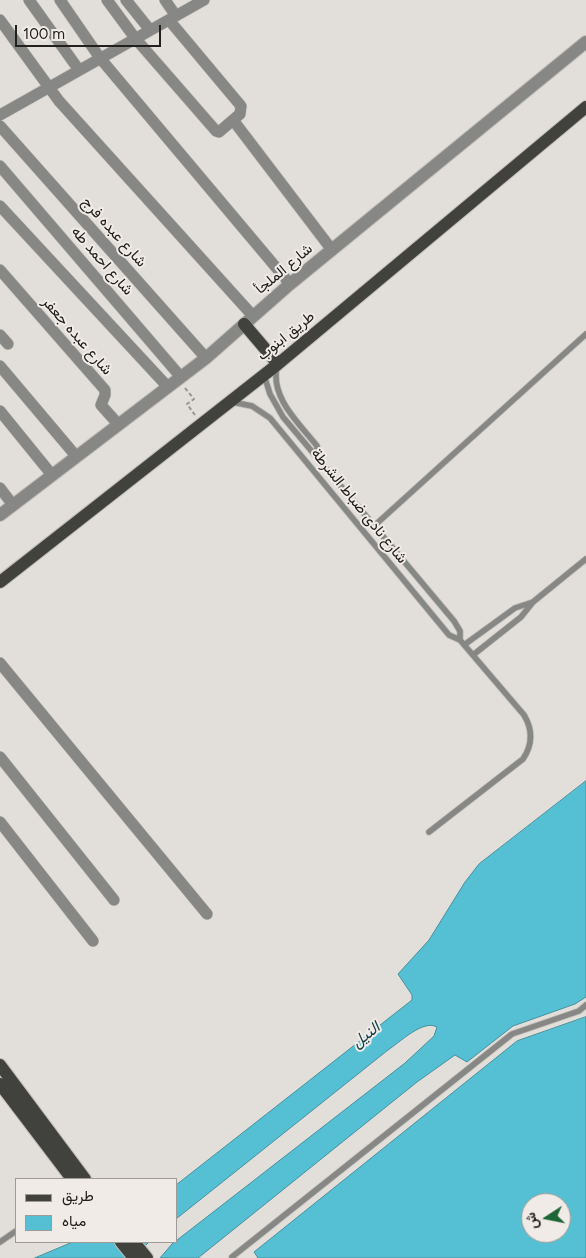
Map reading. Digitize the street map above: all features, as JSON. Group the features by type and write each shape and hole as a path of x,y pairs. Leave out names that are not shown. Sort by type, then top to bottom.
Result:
{"main road":[{"name":"طريق ابنوب","path":"0,582 278,364 586,107"},
{"path":"249,323 266,350 278,364"},
{"path":"0,1066 61,1157 72,1178"},
{"path":"0,1084 61,1157 84,1178"},
{"path":"122,1243 134,1258"},
{"path":"135,1243 147,1258"}],"street":[{"path":"29,0 79,70"},
{"path":"60,0 100,58 290,284"},
{"path":"107,0 135,38 216,131 220,132 240,114 241,106 173,18 165,0"},
{"path":"126,0 150,30"},
{"path":"0,115 204,0"},
{"path":"0,20 48,87 249,323"},
{"name":"شارع الملجأ","path":"0,515 167,386 181,380 249,323 290,284 586,42"},
{"path":"233,120 332,250"},
{"name":"شارع عبده فرج","path":"0,126 206,358"},
{"name":"شارع احمد طه","path":"0,166 181,380"},
{"path":"0,206 167,386"},
{"name":"شارع عبده جعفر","path":"0,270 105,390 101,405 118,424"},
{"path":"0,335 8,344"},
{"path":"0,366 76,456"},
{"path":"0,411 52,475"},
{"path":"0,488 13,505"},
{"path":"0,662 207,914"},
{"path":"0,758 114,900"},
{"path":"0,822 93,941"}],"lane":[{"path":"374,526 586,334"},
{"path":"278,364 276,379 279,394 317,446 317,451 314,454"},
{"name":"شارع نادى ضباط الشرطة","path":"264,374 274,403 297,434 454,621 460,631 462,642"},
{"name":"شارع نادى ضباط الشرطة","path":"230,402 245,404 258,409 270,418 449,635 462,642 524,715 530,727 530,747 524,759 429,832"},
{"path":"289,440 297,434"},
{"path":"473,655 521,617 533,602 586,559"},
{"path":"462,642 515,608 533,602"},
{"path":"232,1257 512,1034 579,1011 586,1005"},
{"path":"0,1242 15,1232"}],"path":[{"path":"181,380 194,399 188,404 202,424"}],"water":[{"path":"586,781 586,997 575,1004 513,1026 467,1062 455,1055 417,1082 198,1258 160,1258 172,1244 178,1243 178,1239 405,1063 434,1036 437,1027 425,1026 388,1050 178,1217 178,1183 412,1000 412,995 398,974 429,940 465,882 479,864"},
{"path":"586,1017 586,1258 258,1258 254,1252 517,1041"},
{"path":"71,1243 148,1243 133,1258 35,1258"}],"water label":[{"name":"النيل","path":"366,1035"}]}
